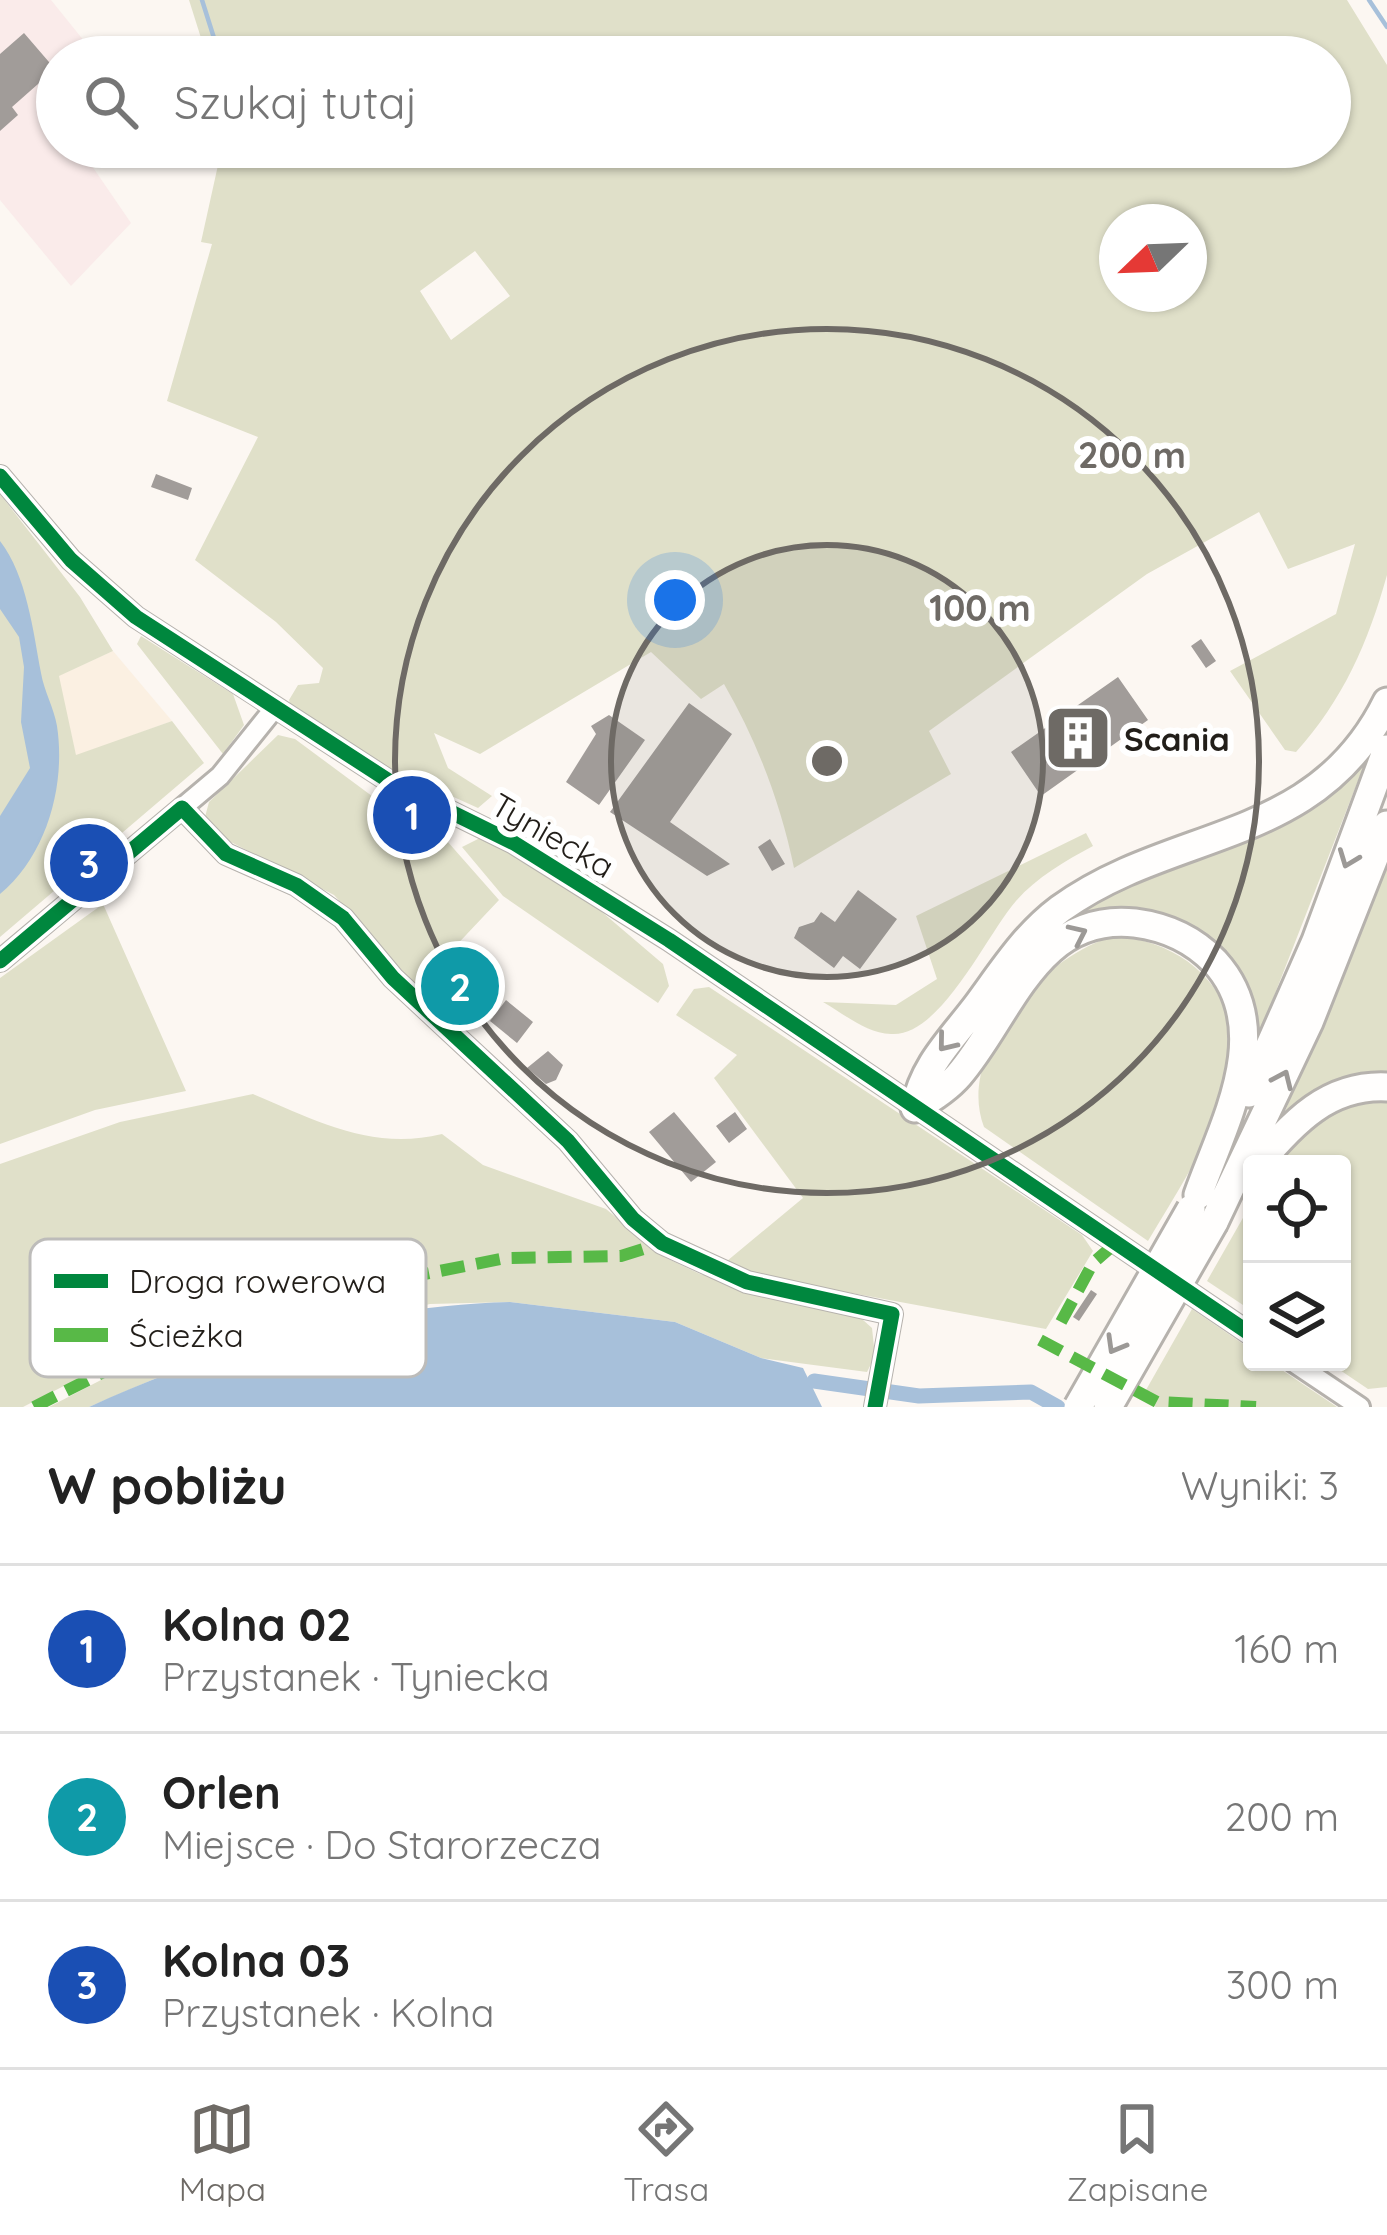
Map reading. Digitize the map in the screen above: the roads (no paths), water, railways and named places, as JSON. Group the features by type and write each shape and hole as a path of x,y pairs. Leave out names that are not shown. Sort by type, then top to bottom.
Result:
{"highway":[{"path":"915,1108 928,1066 1016,950 1060,910 1113,879 1290,808 1352,757 1387,702"},
{"path":"1108,1407 1201,1209 1316,941 1387,749"},
{"path":"1078,1407 1201,1209 1309,1022 1387,825"},
{"path":"915,1108 955,1081 1027,971 1049,950 1092,926 1123,922 1176,932 1218,965 1234,995 1244,1030 1242,1070 1201,1209"},
{"path":"1266,1155 1295,1122 1328,1098 1354,1088 1387,1087"},
{"path":"1201,1209 1243,1179"}],"street":[{"name":"Tyniecka","path":"0,476 71,560 107,593 273,710 392,783 544,860 1243,1329"},
{"path":"0,961 232,764 273,710"},
{"path":"182,808 226,854 296,884 343,918 393,978 568,1141 633,1219 662,1243 747,1282 892,1314 876,1404"},
{"path":"1306,1371 1360,1407"}],"water":[{"path":"0,541 23,587 59,749 50,818 30,860 0,894 0,816 30,768 21,722 24,667 19,637 0,609"},
{"path":"510,1302 675,1322 761,1358 803,1368 822,1407 89,1407 159,1377 426,1377 426,1309"}],"waterway":[{"path":"202,0 213,36"},
{"path":"1369,0 1387,27"},
{"path":"814,1381 919,1396 1031,1392 1058,1407"}],"place":[{"name":"Scania","path":"1078,738"},
{"name":"Kolna 02","path":"412,815"},
{"name":"Kolna 03","path":"89,863"},
{"name":"Orlen","path":"460,986"}]}
